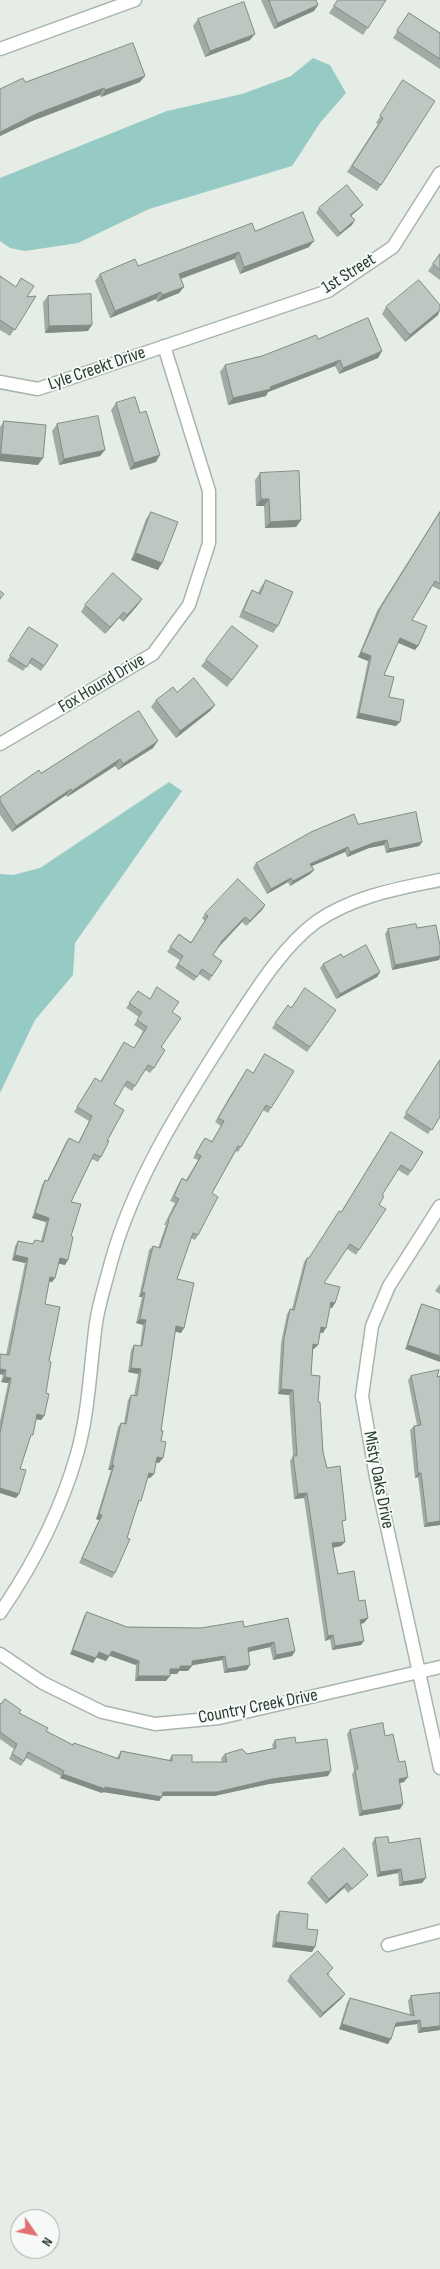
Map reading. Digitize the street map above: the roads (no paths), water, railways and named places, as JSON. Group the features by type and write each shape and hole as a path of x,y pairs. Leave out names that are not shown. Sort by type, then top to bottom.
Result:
{"street":[{"path":"0,49 135,0"},
{"name":"1st Street","path":"164,346 328,291 392,247 440,173"},
{"name":"Lyle Creekt Drive","path":"0,382 38,389 164,346"},
{"name":"Fox Hound Drive","path":"0,744 152,654 189,605 209,543 209,491 164,346"},
{"path":"0,1613 22,1582 56,1512 77,1453 88,1392 97,1321 112,1260 130,1206 161,1141 214,1054 280,958 316,923 352,902 381,892 440,880"},
{"name":"Misty Oaks Drive","path":"440,1206 389,1286 372,1326 362,1396 376,1477 440,1768"},
{"name":"Country Creek Drive","path":"0,1654 43,1683 102,1712 155,1724 219,1718 440,1667"},
{"path":"388,1945 440,1931"}],"water":[{"path":"313,58 330,65 346,93 320,123 292,166 149,209 78,243 25,251 10,248 0,241 0,178 167,111 242,94 291,76"},
{"path":"169,782 182,791 75,943 73,975 35,1020 0,1093 0,874 13,875 40,868"}]}
